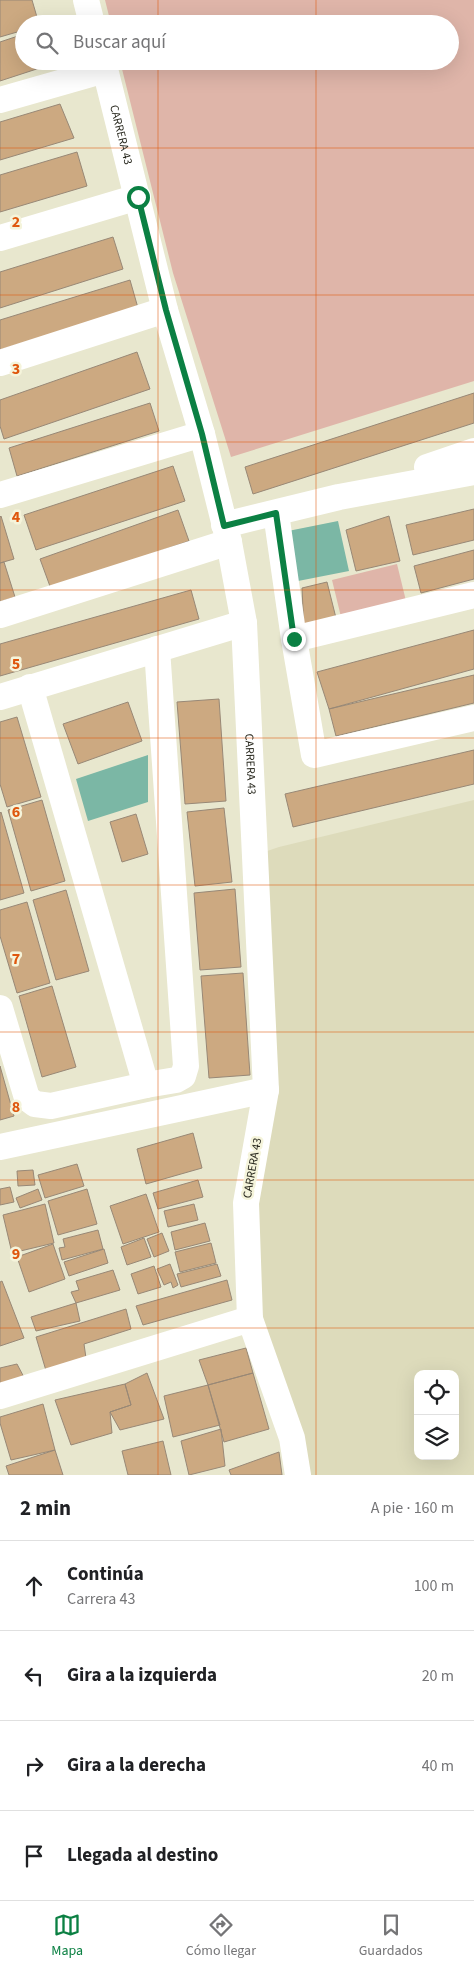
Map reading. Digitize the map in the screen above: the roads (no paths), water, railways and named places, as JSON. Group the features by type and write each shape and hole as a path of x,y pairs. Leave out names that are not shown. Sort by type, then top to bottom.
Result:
{"street":[{"path":"86,0 90,15"},
{"path":"0,100 92,70"},
{"name":"CARRERA 43","path":"105,70 166,310 202,434 227,534 244,623 266,1090 246,1203 250,1319 292,1438 298,1475"},
{"path":"0,238 138,197"},
{"path":"0,364 166,310"},
{"path":"0,495 202,434"},
{"path":"339,497 474,451"},
{"path":"0,615 227,534 276,513 339,497 474,472"},
{"path":"276,513 294,639 314,754 474,718"},
{"path":"294,639 474,595"},
{"path":"0,697 244,623"},
{"path":"0,1008 27,1098 35,1104 50,1106 176,1080 183,1076 186,1066 157,649"},
{"path":"30,688 146,1085"},
{"path":"0,1147 266,1090"},
{"path":"0,1396 250,1319"}],"water":[{"path":"338,521 349,571 298,581 288,531"},
{"path":"148,755 148,802 88,821 76,779"}]}
